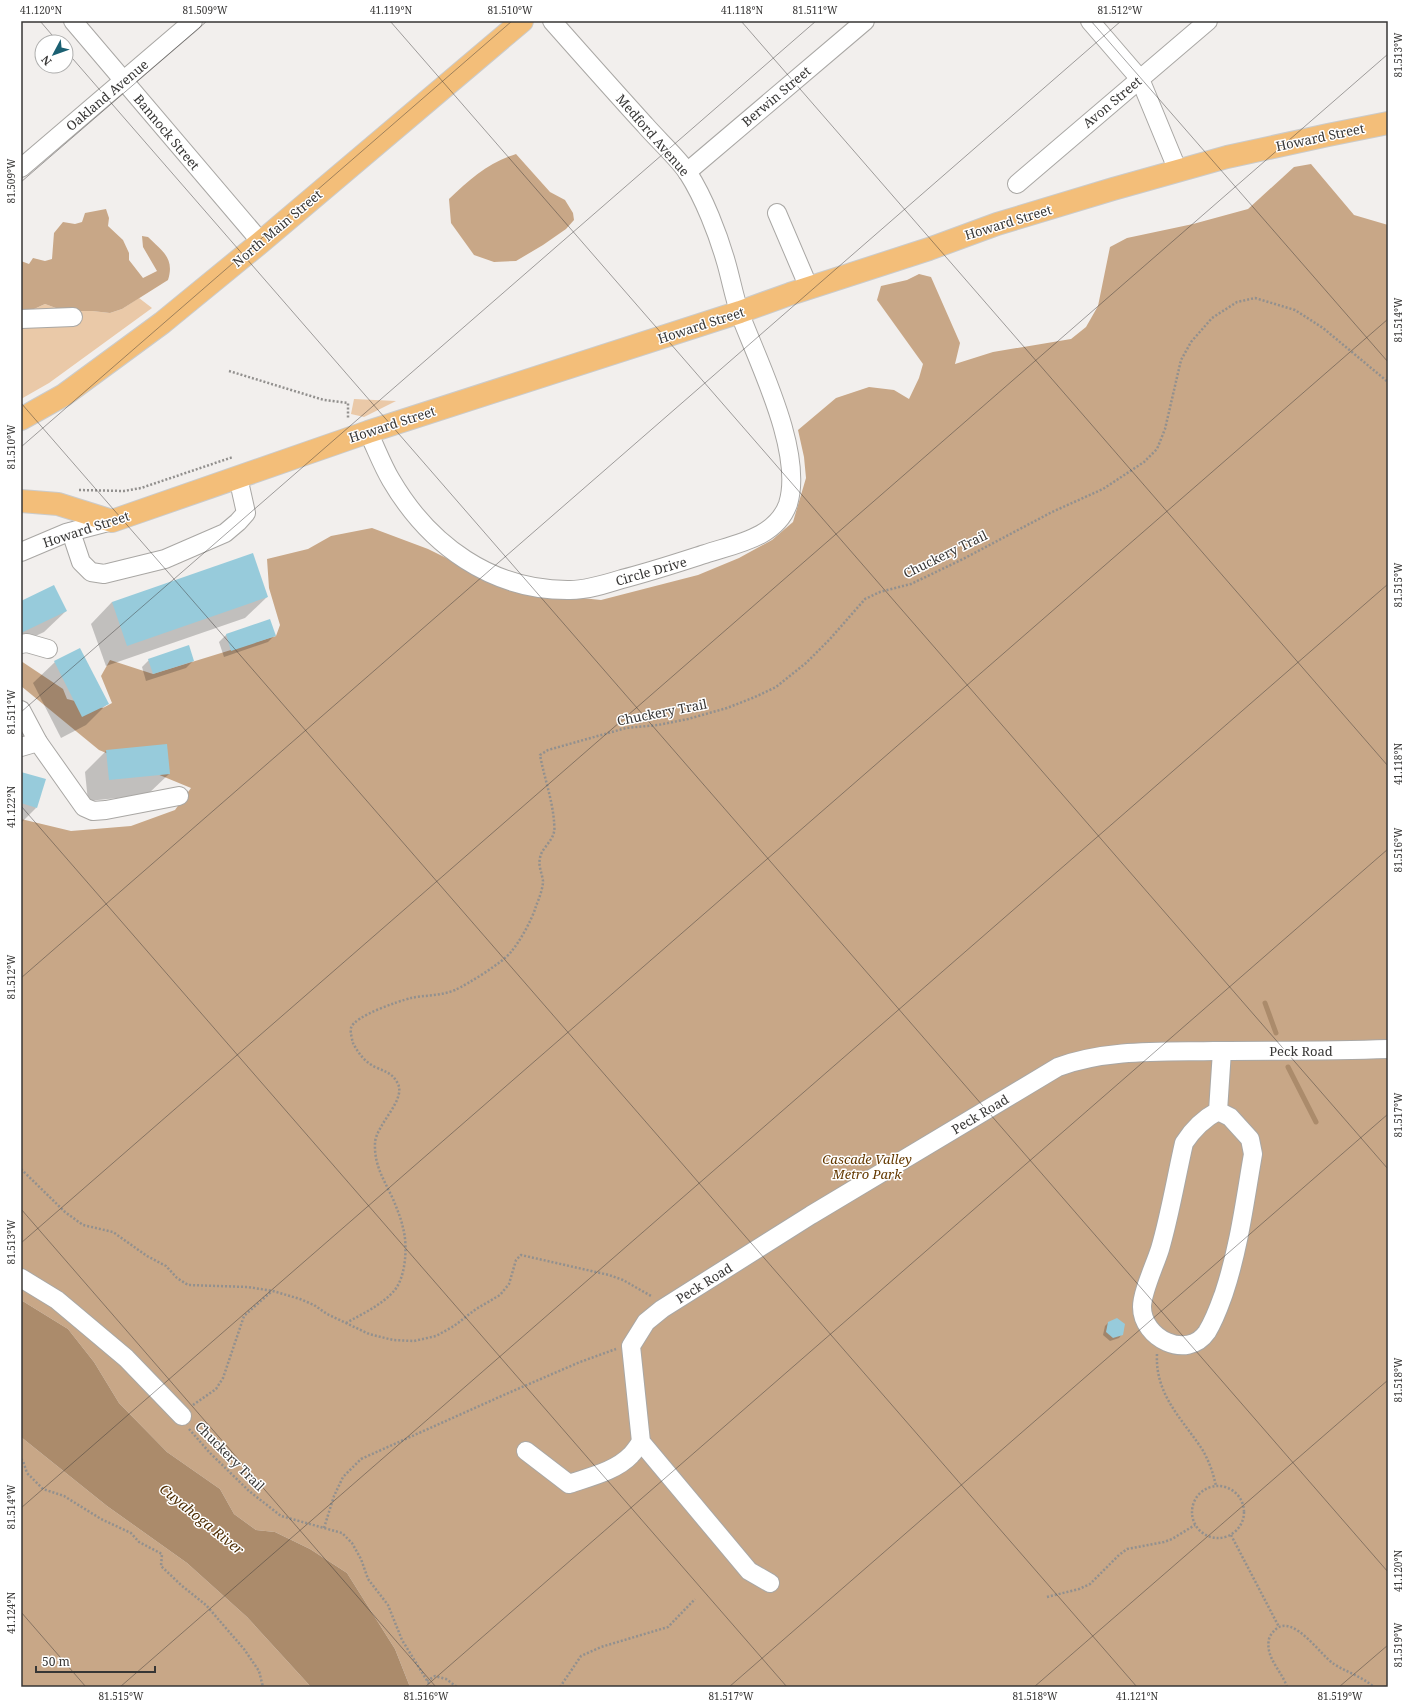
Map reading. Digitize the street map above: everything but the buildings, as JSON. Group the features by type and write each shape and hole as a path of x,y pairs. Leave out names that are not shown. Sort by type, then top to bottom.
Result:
{"main road":[{"name":"North Main Street","path":"21,420 64,395 126,350 261,242 522,21"},
{"name":"Howard Street","path":"112,521 368,432 740,312 929,249 997,224 1178,170 1227,157 1328,135 1388,124"},
{"path":"21,501 58,504 112,521"}],"street":[{"name":"Bannock Street","path":"73,21 261,242"},
{"name":"Oakland Avenue","path":"21,168 193,21"},
{"name":"Medford Avenue","path":"552,21 687,172 712,222 726,260 740,312"},
{"name":"Berwin Street","path":"687,172 865,21"},
{"path":"1090,21 1140,79 1178,170"},
{"name":"Avon Street","path":"1016,184 1208,21"},
{"path":"777,213 809,288"},
{"name":"Circle Drive","path":"368,432 390,479 404,500 436,537 455,554 490,574 532,586 571,590 600,586 665,567 759,535 775,525 783,515 788,502 791,486 788,450 774,397 740,312"},
{"path":"21,319 73,317"},
{"path":"71,532 81,562 91,572 104,574 165,560 225,533 246,514 238,477"},
{"name":"Howard Street","path":"21,552 71,532 112,521"},
{"path":"21,644 28,643 48,648"},
{"path":"21,710 38,742 84,807 93,811 106,810 179,796"},
{"path":"21,747 38,742"},
{"name":"Peck Road","path":"631,1346 646,1322 662,1309 811,1215 1058,1067 1070,1063 1112,1055 1222,1051 1388,1049"},
{"path":"1218,1111 1222,1051"},
{"path":"1218,1111 1230,1117 1250,1139 1253,1154 1241,1223 1229,1278 1217,1314 1206,1334 1194,1342 1184,1345 1172,1344 1160,1340 1150,1330 1143,1316 1142,1306 1144,1295 1160,1248 1184,1143 1190,1133 1201,1122 1218,1111"},
{"path":"21,1278 57,1300 126,1358 182,1416"},
{"path":"631,1346 641,1442 749,1570 770,1583"},
{"path":"526,1451 569,1484 590,1477 617,1465 631,1455 641,1442"}],"path":[{"name":"Chuckery Trail","path":"346,1323 378,1306 395,1291 403,1275 405,1252 404,1230 398,1212 375,1159 375,1140 380,1127 391,1111 399,1094 398,1083 390,1074 362,1058 352,1039 351,1028 355,1022 361,1018 381,1008 410,998 452,991 462,987 502,961 510,953 536,908 543,883 539,861 540,855 554,833 549,791 540,755 548,750 598,735 626,728 658,725 688,719 727,708 755,697 776,687 806,662 830,639 865,599 880,592 911,584 963,559 1052,512 1103,489 1144,462 1157,449 1165,429 1181,360 1190,342 1212,318 1237,302 1255,298 1295,310 1323,328 1388,382"},
{"path":"229,371 324,400 348,403 348,420 341,422"},
{"path":"77,490 124,491 141,488 239,455"},
{"path":"21,1169 65,1212 77,1221 83,1225 113,1232 147,1256 166,1266 177,1278 188,1285 248,1287 273,1291 314,1305 327,1314 369,1334 393,1340 414,1341 436,1336 500,1295 509,1284 516,1260 521,1255 609,1275 623,1280 651,1296 662,1309"},
{"name":"Chuckery Trail","path":"273,1291 244,1316 223,1378 216,1389 187,1409 182,1416 185,1425 249,1491 281,1516 342,1533 352,1543 361,1559 368,1579 388,1605 402,1640 430,1687"},
{"path":"1160,1340 1157,1355 1158,1376 1165,1396 1173,1411 1201,1447 1212,1469 1216,1486"},
{"path":"324,1528 334,1496 343,1477 361,1459 580,1362 611,1350 631,1346"},
{"path":"21,1459 27,1473 42,1490 64,1496 101,1519 131,1533 139,1542 162,1554 161,1566 181,1585 206,1605 244,1649 259,1671 263,1687"},
{"path":"1216,1486 1224,1487 1237,1494 1244,1508 1241,1523 1231,1535 1223,1538 1215,1538 1204,1534 1195,1526 1192,1518 1193,1503 1202,1491 1208,1487 1216,1486"},
{"path":"1047,1597 1079,1589 1090,1584 1119,1554 1127,1549 1164,1542 1195,1526"},
{"path":"1231,1535 1279,1627"},
{"path":"560,1687 581,1656 601,1647 668,1627 695,1599"},
{"path":"1287,1687 1274,1664 1269,1650 1269,1638 1272,1632 1279,1627 1288,1626 1308,1638 1325,1657 1335,1665 1357,1674 1374,1687"},
{"path":"427,1681 435,1676 446,1679 457,1687"}],"shaded area":[{"path":"139,298 152,308 49,383 21,399 21,315 45,304 64,311 92,311 110,313 122,309"},
{"path":"354,399 396,401 364,417 351,414"}],"green space":[{"path":"516,154 550,192 565,200 573,213 574,220 566,229 516,261 494,262 474,255 451,223 449,199 480,172 497,162"},
{"name":"Cascade Valley Metro Park","path":"1311,164 1354,215 1388,225 1388,1687 410,1687 395,1649 347,1573 310,1549 275,1532 256,1530 234,1514 220,1489 167,1452 119,1403 94,1362 68,1329 21,1300 21,819 71,831 131,826 175,810 191,788 99,750 21,686 21,661 63,689 67,699 103,708 112,703 101,676 110,660 153,674 276,636 280,625 269,588 267,559 308,549 331,536 372,528 428,549 513,591 601,600 698,575 739,558 772,540 793,522 806,478 804,457 798,430 836,398 869,387 894,390 909,399 919,378 923,364 877,300 881,286 907,280 919,274 931,277 960,343 955,364 993,352 1071,339 1086,327 1098,306 1110,247 1127,238 1193,224 1248,209 1294,167"},
{"path":"106,209 109,218 108,226 123,240 129,253 129,260 143,278 157,271 143,247 142,236 148,237 166,256 170,266 168,280 122,309 110,313 92,311 64,311 45,304 21,315 21,261 29,264 33,258 45,261 52,259 54,233 63,222 75,224 82,222 85,213"},
{"path":"21,1437 107,1506 187,1563 247,1617 311,1687 21,1687"}],"water":[{"name":"Cuyahoga River","path":"21,1300 68,1329 94,1362 119,1403 167,1452 220,1489 234,1514 256,1530 275,1532 310,1549 347,1573 395,1649 410,1687 311,1687 247,1617 187,1563 107,1506 21,1437"}],"waterway":[{"path":"1265,1003 1276,1033"},
{"path":"1288,1067 1316,1122"}]}
